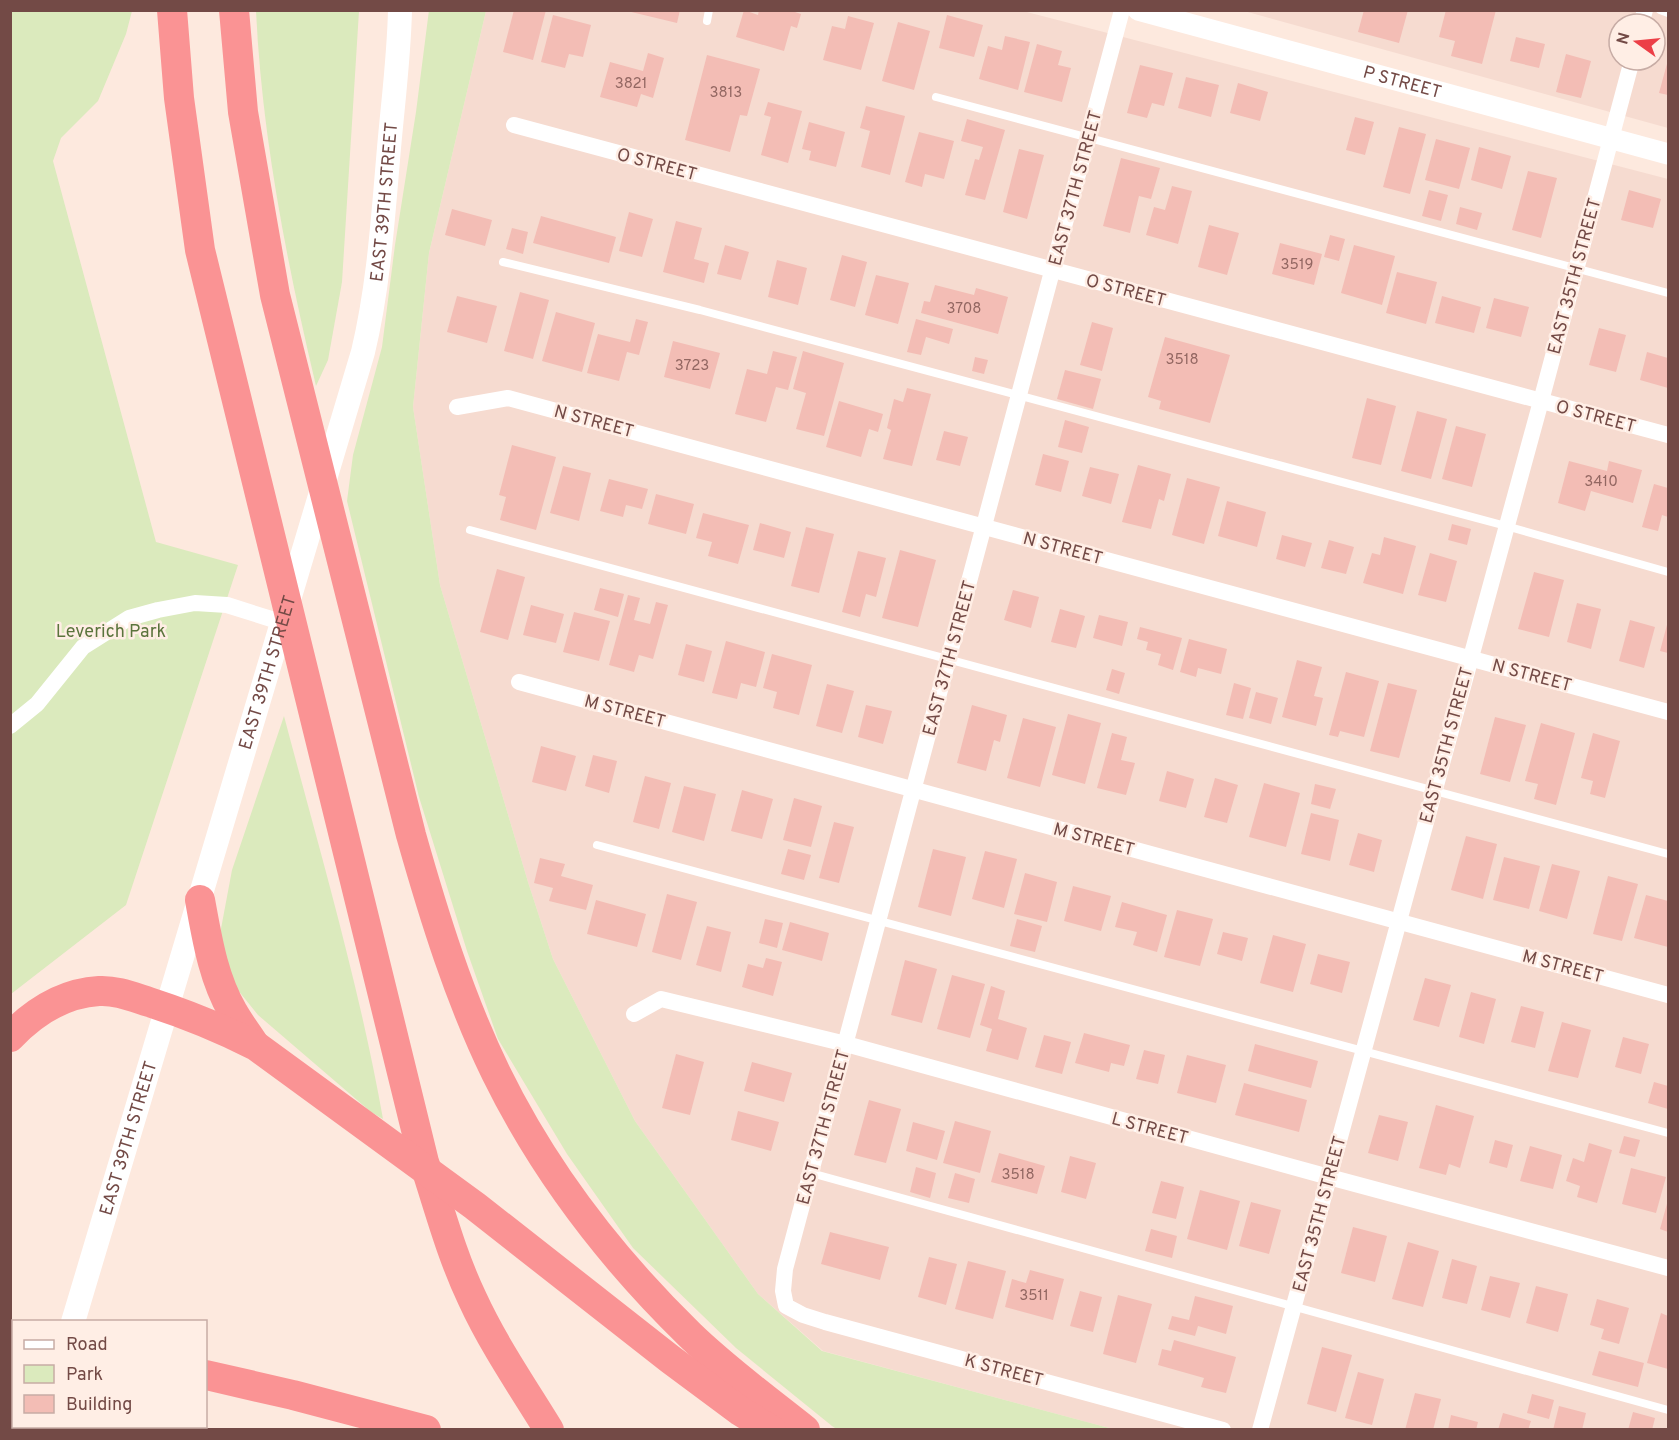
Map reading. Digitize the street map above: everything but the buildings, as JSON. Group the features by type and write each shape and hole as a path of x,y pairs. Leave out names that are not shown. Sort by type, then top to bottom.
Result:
{"highway":[{"path":"172,10 178,98 200,250 424,1162 447,1234 471,1296 495,1345 549,1430"},
{"path":"234,10 243,112 275,295 411,835 436,921 467,1008 497,1075 543,1157 588,1221 623,1264 690,1336 805,1430"},
{"path":"200,900 212,961 233,1012 256,1046"},
{"path":"10,1037 47,1006 76,995 100,991 123,994 167,1008 211,1024 256,1046 475,1206 740,1411 771,1430"},
{"path":"207,1375 426,1430"}],"main road":[{"name":"EAST 39TH STREET","path":"74,1320 357,377 374,307 380,258 399,54 400,10"}],"street":[{"name":"EAST 37TH STREET","path":"786,1306 783,1290 785,1269 1122,10"},
{"name":"P STREET","path":"1138,10 1668,154"},
{"name":"EAST 35TH STREET","path":"1260,1430 1629,72"},
{"name":"O STREET","path":"514,125 1668,435"},
{"name":"N STREET","path":"457,407 508,398 1668,712"},
{"path":"10,726 37,704 83,647 129,618 195,603 227,605 284,623"},
{"name":"M STREET","path":"519,682 1668,995"},
{"name":"L STREET","path":"634,1014 661,999 846,1044 1668,1268"},
{"name":"K STREET","path":"786,1306 825,1322 1224,1430"}],"lane":[{"path":"707,21 709,10"},
{"path":"1660,10 1668,13"},
{"path":"936,97 1668,293"},
{"path":"503,262 700,310 1506,526 1668,572"},
{"path":"470,530 1668,854"},
{"path":"597,845 1668,1133"},
{"path":"811,1173 1668,1410"}],"shaded area":[{"path":"486,11 1023,11 1668,179 1668,1429 1113,1429 823,1351 758,1294 635,1121 553,959 440,585 413,407 429,253"},
{"path":"1244,11 1668,11 1668,128"}],"green space":[{"path":"429,10 486,11 429,253 413,407 440,585 553,959 635,1121 758,1294 822,1351 1113,1429 838,1430 736,1348 633,1248 567,1154 498,1039 467,951 419,797 347,501 353,455 382,347"},
{"name":"Leverich Park","path":"11,11 132,11 126,34 98,101 61,138 53,161 156,542 238,565 126,905 11,994"},
{"path":"256,11 359,11 342,282 328,360 316,386 277,200 264,106"},
{"path":"284,716 350,967 383,1119 371,1112 258,1015 233,984 220,934 232,870"}]}
